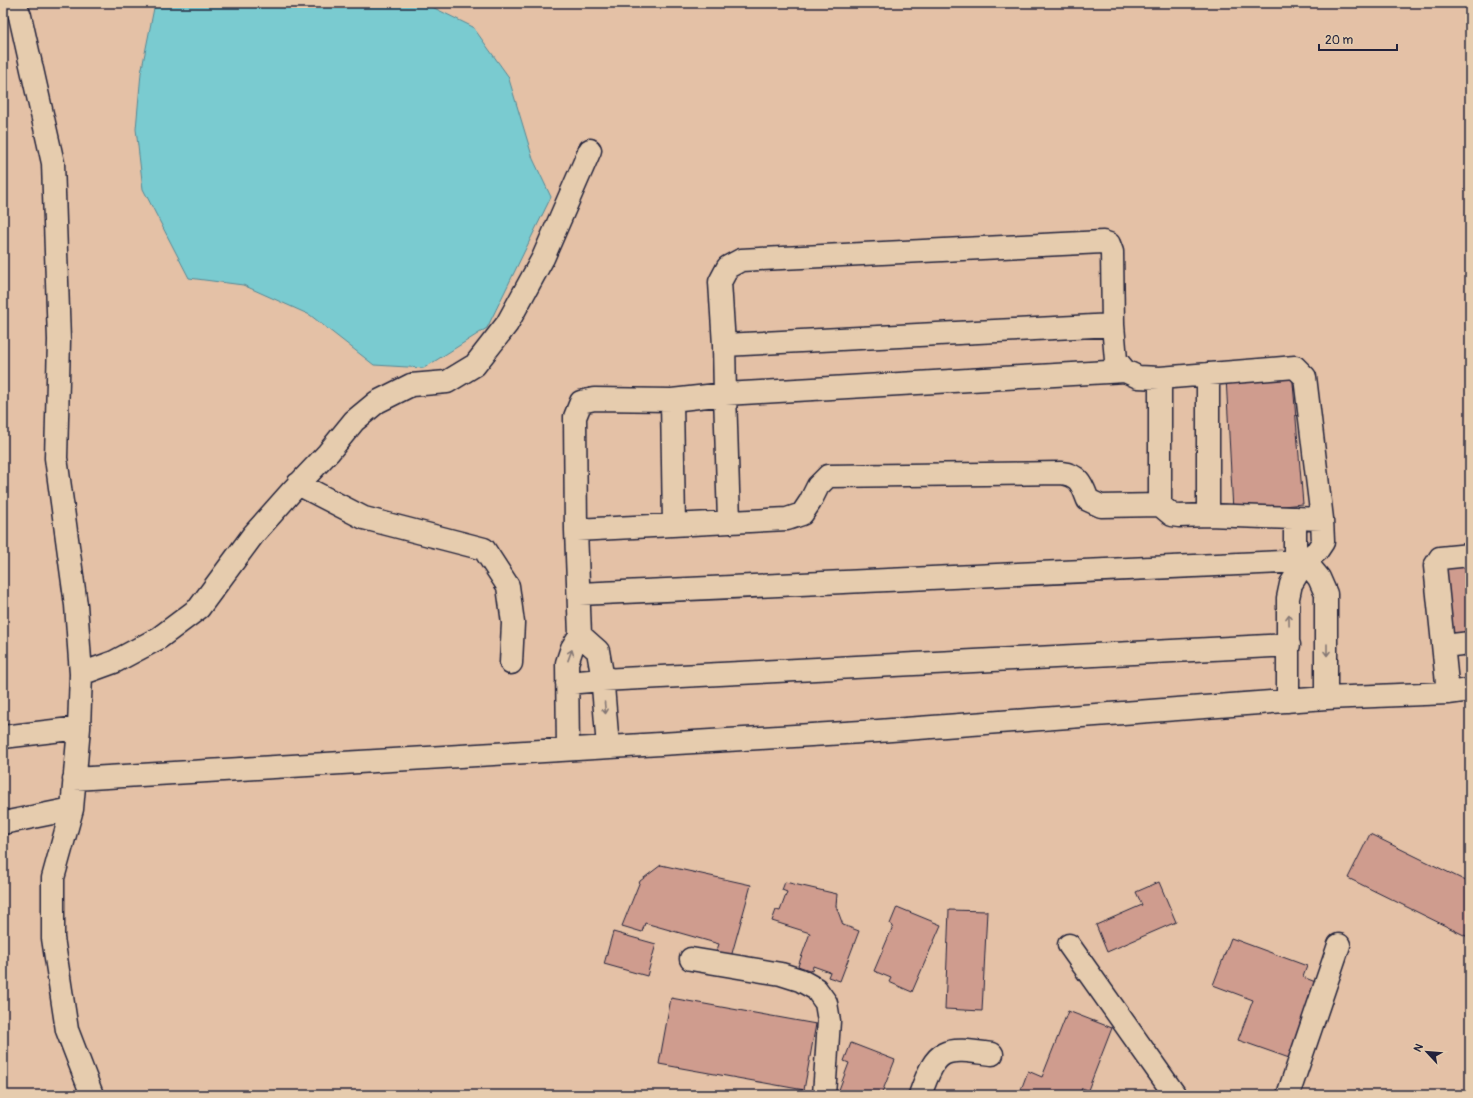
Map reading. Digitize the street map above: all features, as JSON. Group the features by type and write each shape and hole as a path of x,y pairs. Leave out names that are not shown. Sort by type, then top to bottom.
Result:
{"street":[{"path":"15,3 20,16 54,162 60,340 56,458 76,605 81,674 79,728 72,809 53,878 53,938 66,1030 92,1095"},
{"path":"81,674 114,662 159,638 199,608 253,535 298,484 328,454 354,421 377,402 411,385 447,382 475,365 507,324 543,258 590,150"},
{"path":"578,594 1300,561 1323,542 1322,519 1305,377 1295,367 1160,378 1138,377 1125,371 1116,360 1113,325 1112,252 1109,244 1103,242 740,260 728,266 720,282 724,345 724,394 729,522"},
{"path":"724,345 1113,325"},
{"path":"568,749 567,663 572,648 580,636 576,530 575,417 581,402 594,399 672,400 724,394 1125,371"},
{"path":"1208,374 1208,514"},
{"path":"1160,378 1160,505"},
{"path":"672,400 674,525"},
{"path":"576,530 787,518 802,514 818,486 828,476 1061,473 1070,474 1080,481 1088,500 1101,506 1160,505 1172,515 1179,516 1208,514 1322,519"},
{"path":"298,484 364,518 484,549 508,586 513,623 511,663"},
{"path":"1288,701 1288,598 1291,584 1300,561 1295,518"},
{"path":"1448,693 1434,566 1440,558 1470,555"},
{"path":"1300,561 1319,578 1326,594 1326,698"},
{"path":"580,636 598,651 608,747"},
{"path":"1444,646 1470,643"},
{"path":"567,683 1289,645"},
{"path":"74,779 878,731 1326,698 1448,693 1470,690"},
{"path":"3,737 79,728"},
{"path":"3,823 72,809"},
{"path":"1069,945 1175,1095"},
{"path":"1288,1095 1339,945"},
{"path":"691,959 781,974 800,980 816,990 826,1003 829,1021 824,1095"},
{"path":"920,1095 927,1076 939,1056 950,1050 966,1050 992,1054"}],"water":[{"path":"155,3 424,3 473,27 508,76 533,159 551,197 487,328 424,368 374,365 310,315 243,285 189,278 143,189 136,129 141,73"}],"building":[{"path":"1292,371 1303,504 1233,511 1226,377"},
{"path":"1470,563 1470,637 1451,639 1441,567"},
{"path":"1370,834 1470,883 1470,938 1348,878"},
{"path":"661,865 751,885 731,957 716,953 719,944 645,923 642,932 622,926 640,881"},
{"path":"785,882 837,894 836,906 843,925 859,931 840,981 828,977 830,972 813,966 812,971 798,966 810,933 772,921 776,910 780,911 787,892 782,890"},
{"path":"1159,882 1176,922 1107,952 1096,925 1142,905 1136,892"},
{"path":"897,907 941,925 912,992 889,982 891,978 874,971 893,926 890,924"},
{"path":"949,910 987,911 982,1011 945,1009"},
{"path":"613,932 656,944 647,976 604,964"},
{"path":"1231,938 1307,966 1303,977 1318,983 1292,1059 1238,1040 1253,1000 1213,985"},
{"path":"671,998 816,1024 804,1090 659,1064"},
{"path":"1068,1011 1112,1028 1088,1090 1082,1088 1079,1095 1019,1095 1028,1071 1042,1077"},
{"path":"851,1043 895,1060 881,1095 837,1095 849,1063 844,1061"}]}
